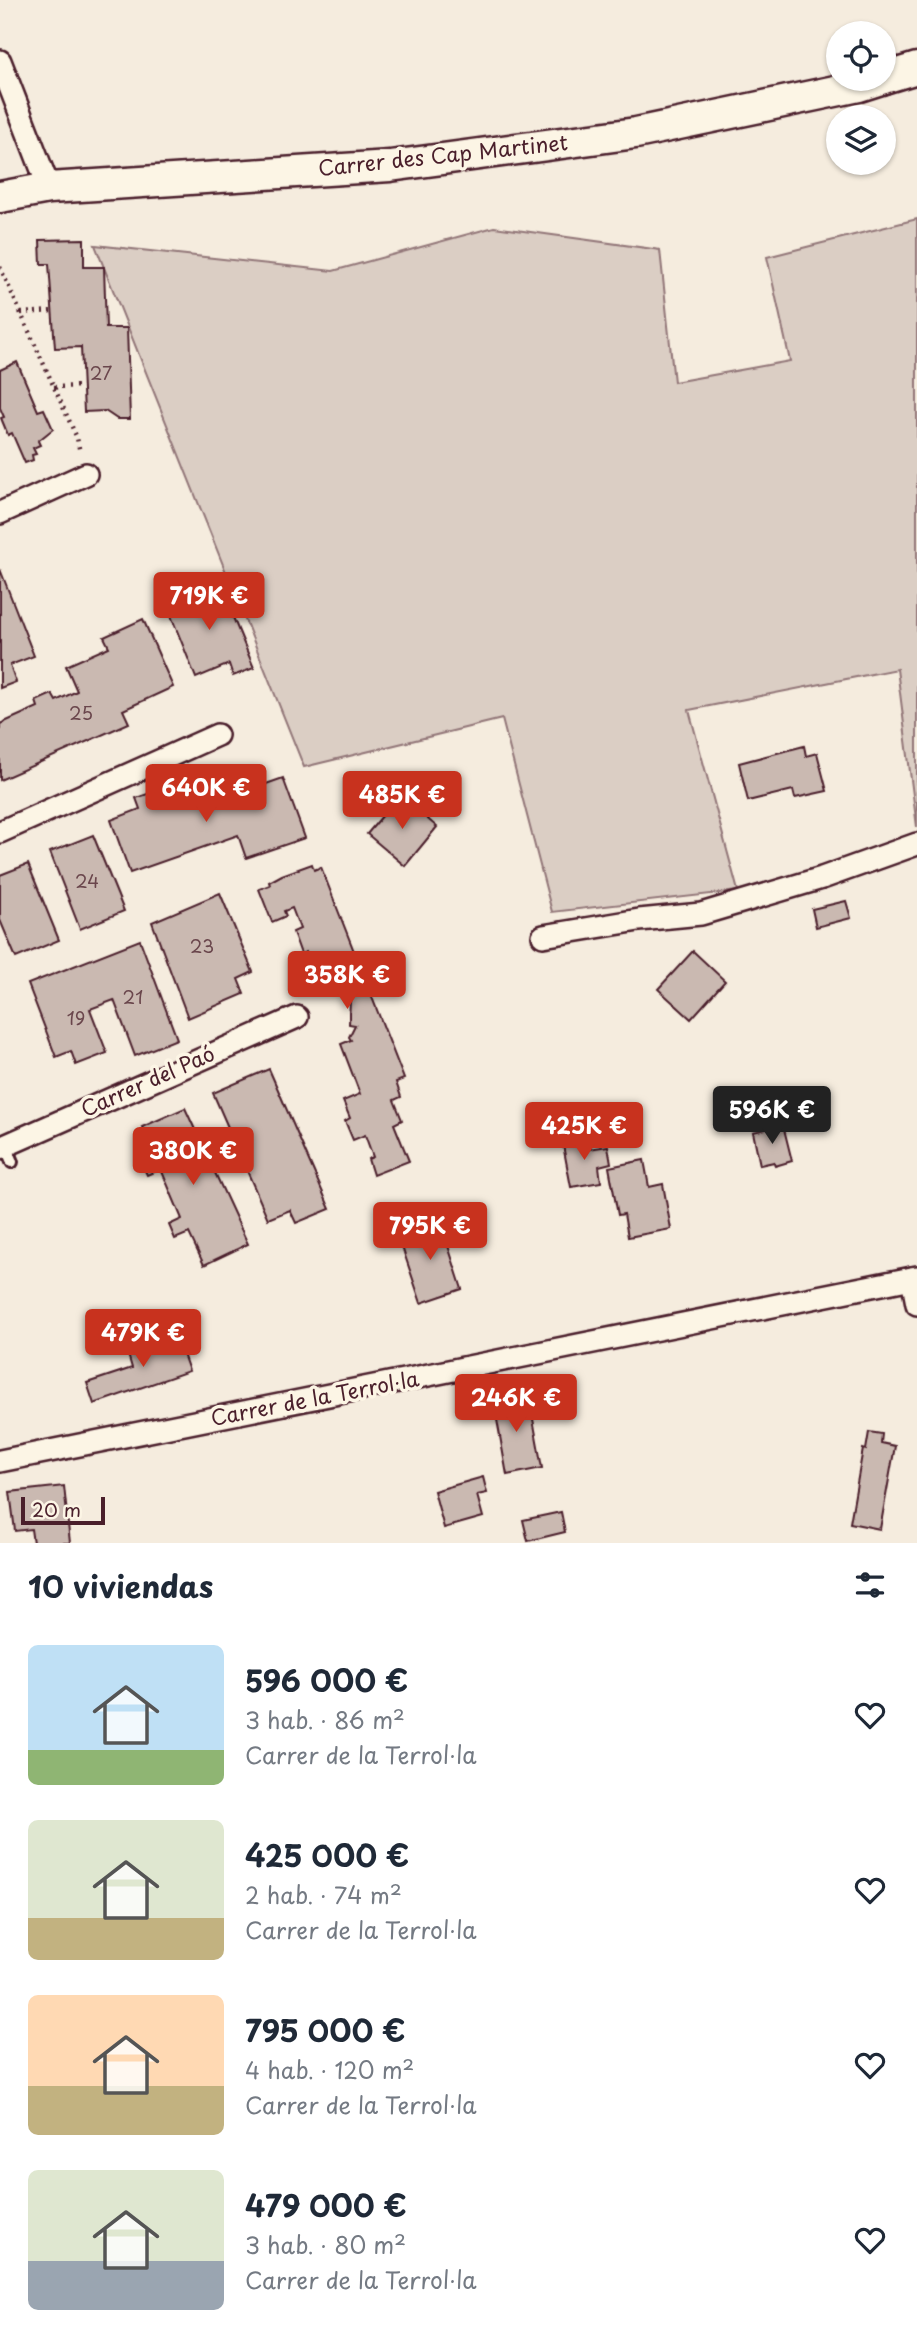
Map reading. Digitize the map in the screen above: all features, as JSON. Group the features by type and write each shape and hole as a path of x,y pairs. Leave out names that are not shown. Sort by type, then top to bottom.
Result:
{"street":[{"path":"0,61 49,188"},
{"name":"Carrer des Cap Martinet","path":"896,74 917,68"},
{"name":"Carrer des Cap Martinet","path":"0,197 49,188 403,164 636,133 835,91"},
{"path":"0,513 86,474"},
{"path":"0,832 217,735"},
{"path":"543,936 639,919 701,915 822,878 917,844"},
{"name":"Carrer del Paó","path":"6,1152 297,1017"},
{"path":"914,1278 917,1304"},
{"name":"Carrer de la Terrol·la","path":"0,1461 914,1278"}],"path":[{"path":"0,267 77,438 86,474"},
{"path":"21,313 53,311"},
{"path":"54,387 83,386"}],"shaded area":[{"path":"917,219 917,827 897,669 689,710 738,891 552,912 502,719 304,767 95,245 333,271 494,227 660,250 674,382 790,361 767,257"}],"building":[{"path":"84,239 84,267 104,267 106,328 127,328 130,419 117,419 105,411 84,412 81,347 55,348 49,264 41,264 40,240"},
{"path":"17,362 38,411 44,409 53,429 38,441 40,445 33,448 36,454 32,455 33,460 25,463 12,433 8,435 0,408 0,370"},
{"path":"0,569 34,656 10,665 16,682 0,688"},
{"path":"218,581 254,668 233,676 229,664 196,678 166,603"},
{"path":"143,619 173,687 123,710 129,723 0,780 0,724 38,707 36,701 52,694 56,701 77,691 66,666 109,647 104,637"},
{"path":"804,746 806,756 817,753 827,791 795,798 793,790 748,801 739,763"},
{"path":"283,778 305,838 246,858 238,835 130,873 111,820 140,809 136,798 176,784 183,804 221,790 224,799"},
{"path":"400,795 437,827 405,866 367,834"},
{"path":"93,835 124,911 80,929 50,852"},
{"path":"28,864 59,940 16,958 0,920 0,875"},
{"path":"312,864 314,870 321,867 404,1079 396,1082 401,1097 394,1100 402,1120 394,1124 409,1161 373,1175 368,1159 373,1157 365,1135 353,1140 345,1121 350,1118 343,1101 360,1094 341,1044 351,1040 349,1037 355,1025 349,1024 350,999 343,982 326,968 328,963 314,955 308,958 306,952 301,954 293,932 300,929 292,908 284,911 286,916 272,922 259,889 270,885 269,882 282,875"},
{"path":"220,893 253,972 238,979 244,994 188,1018 152,922"},
{"path":"846,901 851,918 816,927 812,909"},
{"path":"140,940 177,1039 135,1056 114,1000 90,1009 107,1053 76,1065 71,1051 56,1057 28,984"},
{"path":"693,951 725,981 691,1019 658,989"},
{"path":"269,1069 330,1209 296,1223 290,1210 268,1219 213,1093"},
{"path":"185,1108 248,1244 204,1265 189,1233 175,1239 169,1225 182,1219 161,1169 147,1175 140,1160 154,1154 142,1127"},
{"path":"783,1125 792,1161 775,1166 774,1162 760,1165 753,1132"},
{"path":"580,1137 582,1150 608,1146 611,1163 599,1166 601,1182 571,1187 562,1140"},
{"path":"644,1160 649,1187 663,1184 671,1229 628,1237 624,1214 618,1215 609,1167"},
{"path":"440,1221 462,1289 421,1303 398,1235"},
{"path":"176,1334 189,1371 94,1404 87,1383 132,1368 127,1351"},
{"path":"511,1388 516,1411 531,1408 542,1468 507,1475 492,1392"},
{"path":"869,1432 882,1434 881,1443 895,1446 880,1529 850,1523 863,1449 866,1450"},
{"path":"483,1477 487,1493 477,1495 483,1517 444,1528 434,1491"},
{"path":"64,1486 70,1543 33,1543 31,1529 15,1531 10,1492"},
{"path":"561,1512 565,1532 528,1541 523,1520"}]}
